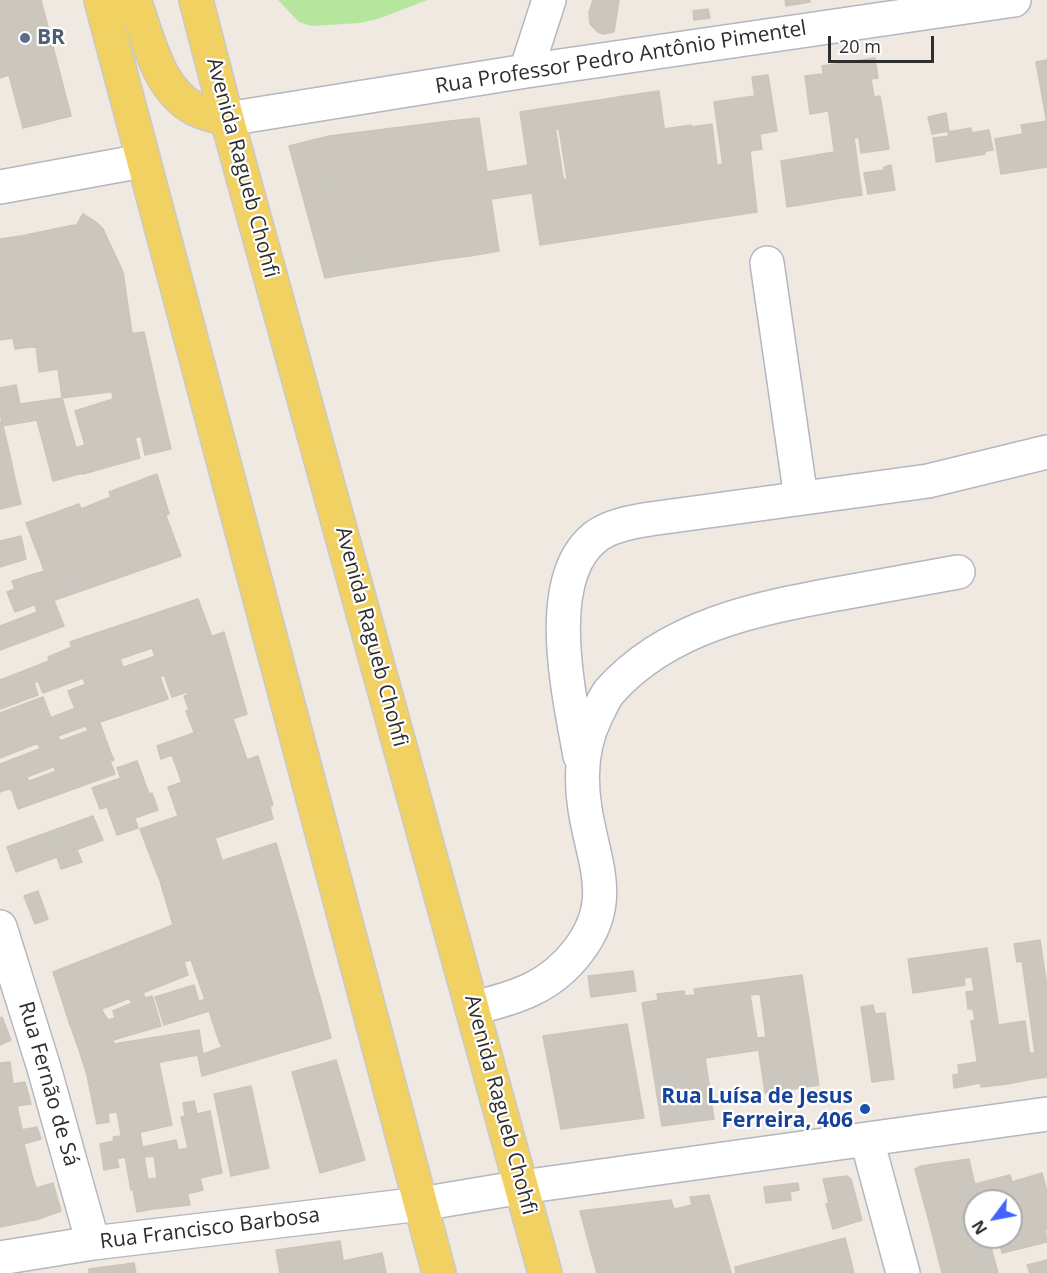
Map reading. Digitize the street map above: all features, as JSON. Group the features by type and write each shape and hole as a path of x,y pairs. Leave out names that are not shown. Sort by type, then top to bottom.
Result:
{"main road":[{"path":"101,0 142,161 440,1273"},
{"path":"134,0 161,74 176,95 196,109 227,119"},
{"name":"Avenida Ragueb Chohfi","path":"197,1 227,119 545,1273"}],"street":[{"path":"526,71 549,0"},
{"name":"Rua Professor Pedro Antônio Pimentel","path":"227,119 526,71 1014,0"},
{"path":"2,178 142,161"},
{"path":"767,263 801,498"},
{"path":"583,778 563,648 565,603 569,582 579,553 598,535 621,525 650,519 928,481 1047,452"},
{"path":"473,1008 511,999 544,983 569,963 590,937 599,908 600,883 596,855 584,807 584,752 592,724 608,694 637,665 678,640 715,622 768,606 958,572"},
{"name":"Rua Fernão de Sá","path":"0,927 41,1058 93,1244"},
{"name":"Rua Francisco Barbosa","path":"0,1258 93,1244 421,1204 522,1186 1047,1114"},
{"path":"867,1140 903,1273"}],"green space":[{"path":"278,0 427,0 378,19 360,23 311,26 299,22"}],"building":[{"name":"BR","path":"0,0 41,0 71,116 23,128 9,75 0,78"},
{"path":"593,0 619,0 614,32 603,34 590,24 589,12"},
{"path":"785,0 810,0 810,2 786,6"},
{"path":"708,9 710,18 694,20 693,11"},
{"path":"875,58 878,78 871,79 874,97 880,96 889,149 861,153 848,62"},
{"path":"1047,60 1047,123 1036,62"},
{"path":"848,62 859,137 854,138 862,195 841,198 822,66"},
{"path":"823,74 828,111 810,114 805,76"},
{"path":"768,75 777,131 760,134 752,77"},
{"path":"659,91 665,134 643,136 644,141 638,141 631,95"},
{"path":"631,95 644,181 622,185 625,205 621,206 606,99"},
{"path":"754,96 762,149 750,151 757,212 730,216 714,102"},
{"path":"606,99 625,232 599,236 579,103"},
{"path":"579,103 599,236 573,240 563,180 567,179 559,129 556,129 552,107"},
{"path":"552,107 573,240 540,245 520,112"},
{"path":"946,113 949,131 932,134 928,117"},
{"path":"479,118 487,172 528,165 532,193 491,199 499,251 470,256 450,121"},
{"path":"450,121 458,176 452,177 459,225 442,227 446,259 341,275 314,170 313,150 329,136"},
{"path":"1047,121 1047,167 1001,174 995,139 1023,134 1021,125"},
{"path":"712,124 717,165 723,164 730,216 704,220 691,127"},
{"path":"691,125 704,220 678,224 664,129"},
{"path":"971,128 975,153 985,151 985,154 936,162 936,159 953,156 948,132"},
{"path":"989,130 993,150 975,153 972,133"},
{"path":"665,134 675,206 653,209 643,136"},
{"path":"329,136 313,150 314,170 341,275 325,278 289,146"},
{"path":"950,136 953,156 936,159 933,138"},
{"path":"638,141 644,141 653,209 675,206 678,224 651,228"},
{"path":"834,152 841,198 787,207 781,161"},
{"path":"891,165 895,190 868,194 864,173 884,170 884,167"},
{"path":"458,176 470,256 446,259 442,227 459,225 452,177"},
{"path":"644,181 651,228 625,232 621,206 625,205 622,185"},
{"path":"83,214 103,229 123,272 132,333 117,335 108,275 87,234 76,226"},
{"path":"74,225 87,234 108,275 117,335 45,345 21,236"},
{"path":"21,236 45,345 15,349 13,338 0,340 0,239"},
{"path":"144,332 156,386 62,398 58,369 39,372 36,346"},
{"path":"16,385 20,404 0,407 0,388"},
{"path":"156,386 171,449 145,455 141,436 135,438 140,458 83,474 75,448 85,445 75,411 113,399 112,392"},
{"path":"62,398 83,473 53,481 37,420 2,426 0,407"},
{"path":"0,422 2,422 9,451 0,453"},
{"path":"9,451 15,479 0,482 0,453"},
{"path":"157,474 169,514 41,562 26,523 79,504 81,509 111,497 109,492"},
{"path":"15,479 21,504 0,509 0,482"},
{"path":"166,516 181,556 55,600 41,562"},
{"path":"21,536 26,559 0,567 0,541"},
{"path":"44,571 53,598 15,612 7,592 15,589 12,581"},
{"path":"53,598 64,626 0,650 0,626 37,612 35,605"},
{"path":"198,599 212,637 155,657 152,648 120,659 123,667 84,681 70,642"},
{"path":"224,632 236,675 172,697 164,675 160,677 168,699 100,722 84,681"},
{"path":"72,647 83,678 43,693 38,681 34,683 38,695 0,709 0,680 49,661 48,657"},
{"path":"236,675 247,714 194,732 186,711 189,710 184,696 188,695 186,692"},
{"path":"86,684 92,702 75,709 68,691"},
{"path":"43,697 51,718 0,737 0,713"},
{"path":"92,702 96,712 88,715 91,724 58,736 60,741 40,749 31,725"},
{"path":"96,712 101,726 88,731 86,726 91,724 88,715"},
{"path":"233,719 247,760 182,783 172,755 161,759 157,746"},
{"path":"31,725 38,743 0,758 0,737"},
{"path":"101,726 110,751 56,772 54,767 68,761 60,741"},
{"path":"60,741 68,761 27,777 29,782 0,792 0,764"},
{"path":"110,751 114,760 110,761 115,774 18,809 11,788"},
{"path":"258,756 273,805 149,853 140,829 178,816 168,787"},
{"path":"137,761 149,794 129,801 117,768"},
{"path":"121,778 138,828 117,835 107,807 100,809 92,788"},
{"path":"152,793 158,810 135,818 129,801"},
{"path":"270,807 273,819 215,838 222,860 160,881 149,853"},
{"path":"93,816 103,840 16,872 7,847"},
{"path":"276,843 300,925 184,962 160,881"},
{"path":"77,850 82,862 61,869 57,857"},
{"path":"38,891 48,919 35,924 24,896"},
{"path":"173,925 188,975 69,1022 53,972"},
{"path":"300,925 314,977 209,1011 191,960"},
{"path":"1040,940 1047,987 1047,1077 1033,1079 1030,1053 1035,1053 1022,961 1017,962 1014,944"},
{"path":"987,948 1007,1084 981,1087 971,1021 975,1020 973,1009 968,1009 966,992 974,991 972,977 963,978 960,952"},
{"path":"960,952 965,985 913,993 908,959"},
{"path":"633,971 636,991 591,997 588,976"},
{"path":"802,975 819,1085 765,1093 757,1038 766,1037 760,994 750,995 748,982"},
{"path":"314,977 322,1004 219,1041 209,1011"},
{"path":"748,982 759,1050 705,1058 694,989"},
{"path":"194,985 199,1002 205,999 209,1011 164,1025 155,997"},
{"path":"684,991 685,996 695,995 703,1043 650,1052 642,1003 658,1000 657,994"},
{"path":"143,993 145,998 152,996 161,1026 79,1050 69,1022 101,1009 108,1020 115,1018 113,1011 132,1003 129,998"},
{"path":"322,1004 331,1038 202,1076 198,1056 222,1047 219,1041"},
{"path":"873,1005 875,1014 885,1013 894,1079 872,1082 861,1007"},
{"path":"2,1017 11,1040 0,1045 0,1018"},
{"path":"1025,1021 1033,1079 1007,1084 998,1025"},
{"path":"627,1024 644,1118 561,1129 543,1036"},
{"path":"199,1030 203,1054 87,1075 79,1050 113,1041 114,1044"},
{"path":"703,1043 714,1119 662,1126 650,1052"},
{"path":"336,1060 365,1160 320,1173 292,1072"},
{"path":"10,1062 13,1084 0,1086 0,1063"},
{"path":"977,1062 980,1083 954,1088 953,1075 959,1074 958,1065"},
{"path":"159,1063 172,1125 141,1132 129,1068"},
{"path":"129,1068 132,1086 115,1089 119,1112 108,1113 109,1122 97,1124 87,1075"},
{"path":"25,1082 31,1104 17,1106 22,1129 0,1134 0,1086"},
{"path":"132,1086 153,1209 137,1212 117,1112 119,1112 115,1089"},
{"path":"251,1086 269,1168 231,1176 214,1094"},
{"path":"194,1101 197,1114 210,1111 222,1173 200,1178 203,1190 187,1194 178,1150 188,1148 181,1117 185,1116 183,1103"},
{"path":"37,1127 41,1139 24,1144 32,1175 36,1188 53,1183 61,1211 15,1224 0,1152 0,1134"},
{"path":"121,1136 125,1157 117,1159 119,1167 104,1170 100,1144 114,1141 113,1137"},
{"path":"176,1140 190,1205 153,1209 148,1179 157,1178 154,1156 144,1157 143,1147"},
{"path":"0,1152 15,1224 0,1227"},
{"path":"969,1159 973,1177 921,1192 915,1169 921,1166"},
{"path":"1042,1173 1047,1192 1047,1229 1045,1230 1047,1242 1023,1248 1023,1189 976,1189 975,1184 1010,1175 1012,1182"},
{"path":"847,1176 851,1179 862,1220 833,1229 826,1204 829,1203 823,1179"},
{"path":"973,1177 976,1189 963,1189 963,1216 930,1225 921,1192"},
{"path":"798,1183 799,1190 790,1192 791,1200 766,1203 764,1187"},
{"path":"709,1195 727,1258 684,1270 675,1238 687,1235 679,1208 692,1205 690,1197"},
{"path":"671,1200 674,1209 679,1208 687,1235 667,1241 666,1238 593,1259 580,1211"},
{"path":"963,1216 963,1249 970,1249 938,1257 930,1225"},
{"path":"666,1238 667,1241 675,1238 684,1270 675,1273 597,1273 593,1259"},
{"path":"845,1238 854,1273 736,1273 735,1267"},
{"path":"340,1241 345,1273 280,1273 276,1250"},
{"path":"970,1249 991,1249 998,1273 942,1273 938,1257"},
{"path":"1001,1249 1018,1249 1002,1253"},
{"path":"382,1253 386,1273 345,1273 343,1261"},
{"path":"727,1258 731,1273 705,1273 702,1265"},
{"path":"1047,1260 1047,1273 1030,1273 1027,1265"},
{"path":"134,1263 136,1273 89,1273 89,1269"},
{"path":"702,1265 705,1273 675,1273 684,1270"}],"place":[{"name":"BR","path":"25,38"},
{"name":"Rua Luísa de Jesus Ferreira, 406","path":"865,1109"}]}
